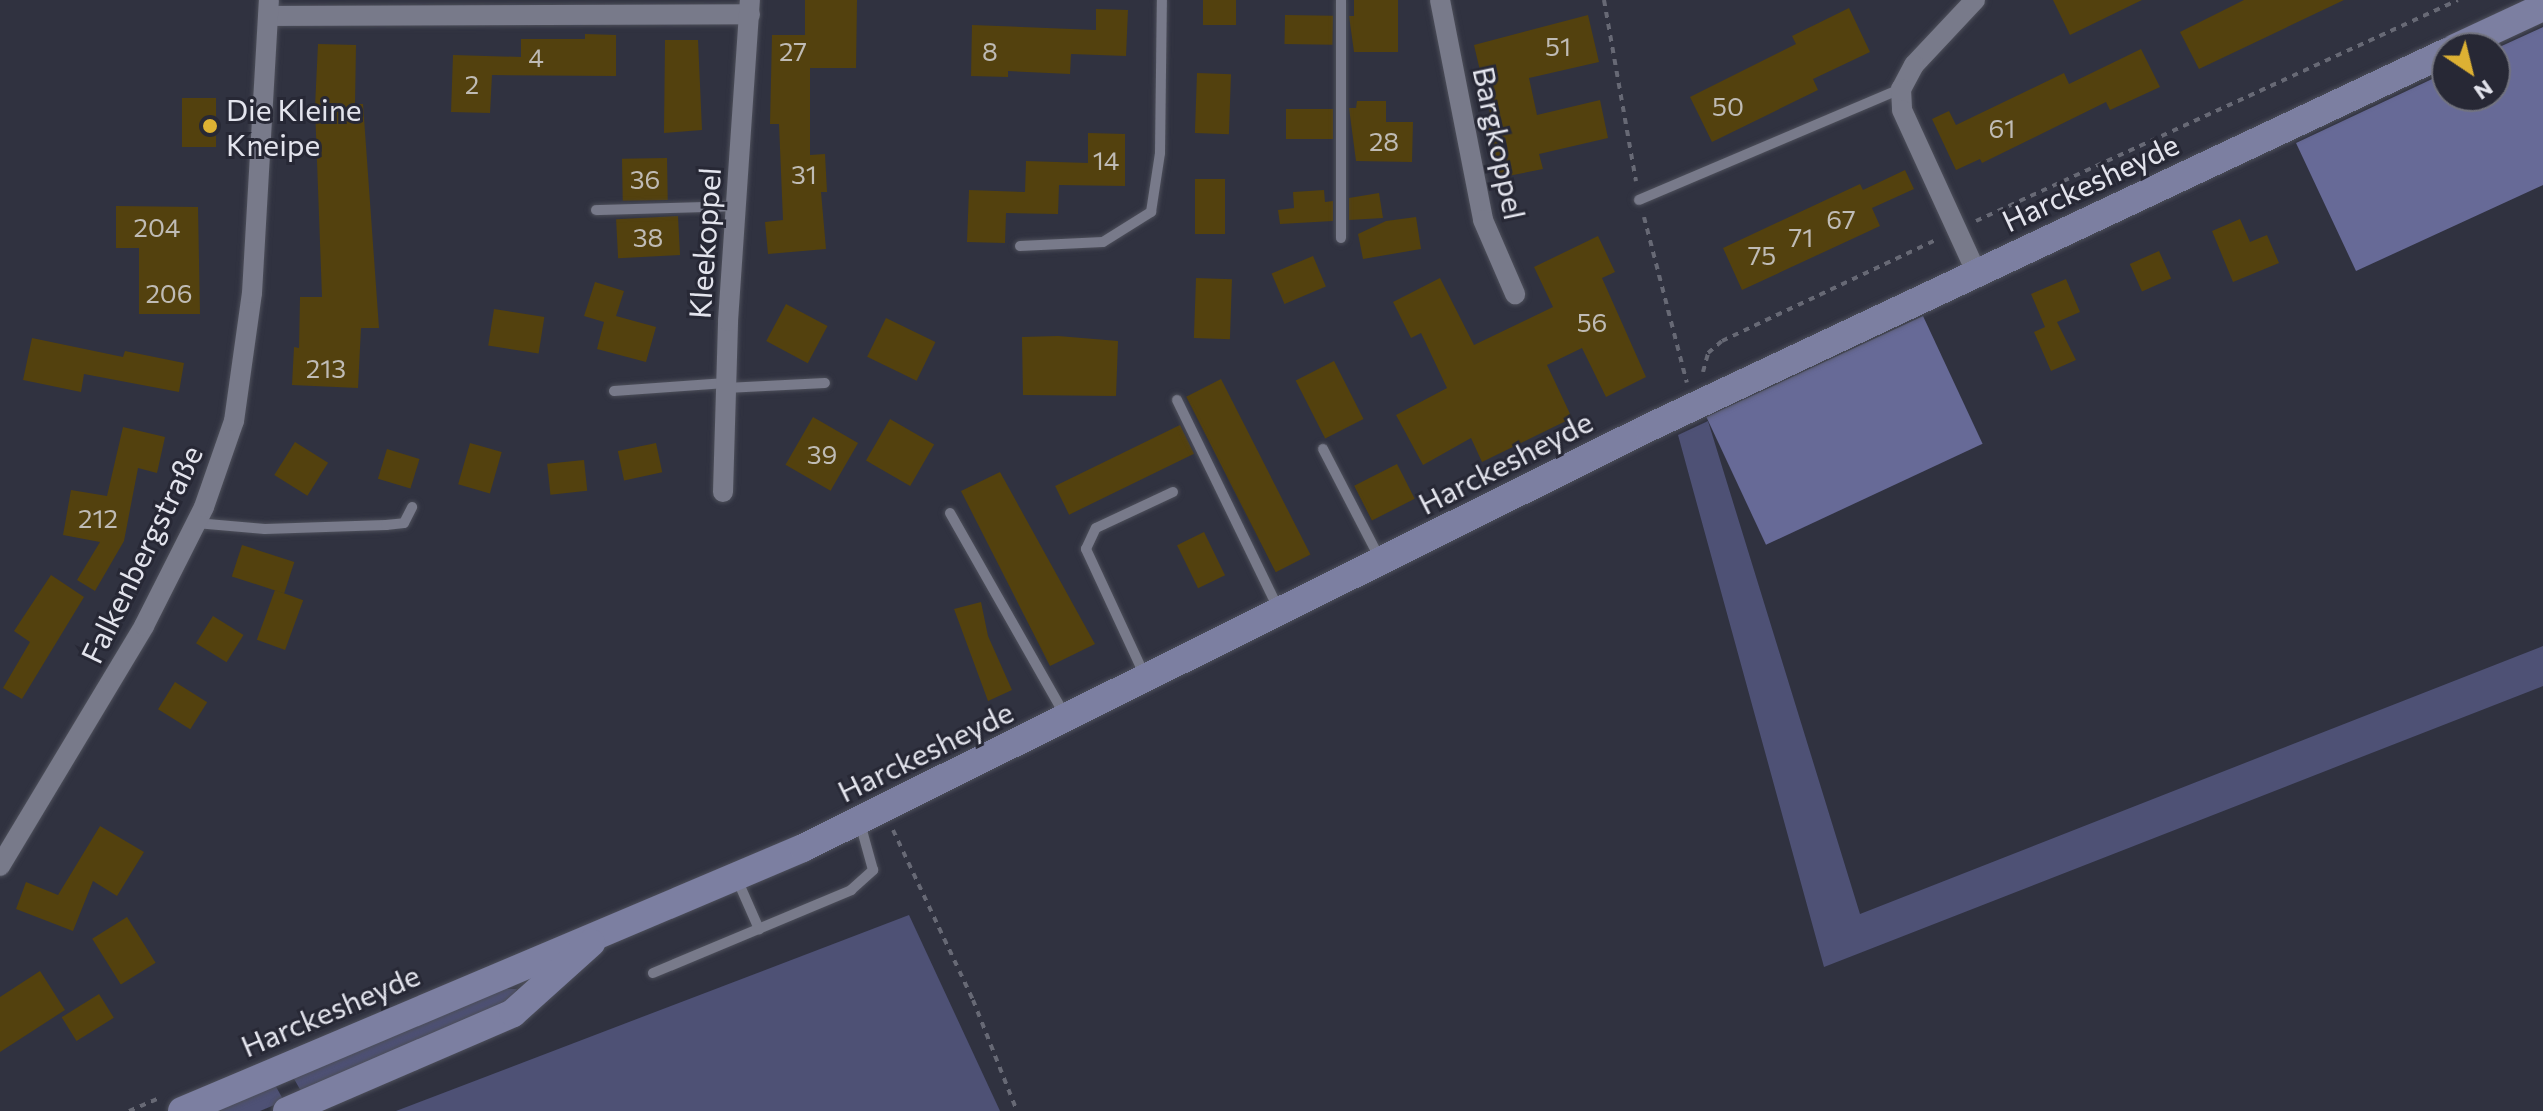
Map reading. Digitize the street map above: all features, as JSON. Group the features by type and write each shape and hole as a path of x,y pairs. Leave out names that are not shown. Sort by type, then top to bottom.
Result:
{"main road":[{"path":"2489,32 2543,7"},
{"name":"Harckesheyde","path":"182,1111 509,969 597,938 871,816 1976,272 2431,59"},
{"name":"Harckesheyde","path":"287,1111 513,1013 597,938"}],"street":[{"name":"Bargkoppel","path":"1440,0 1483,220 1515,294"},
{"path":"1975,0 1914,65 1901,89 1902,110 1976,272"},
{"path":"269,8 750,7"},
{"name":"Kleekoppel","path":"723,492 726,385 750,7"},
{"name":"Falkenbergstraße","path":"0,866 96,710 196,523 234,421 248,338 269,8"}],"lane":[{"path":"1020,246 1103,242 1151,212 1160,153 1162,0"},
{"path":"1341,0 1341,238"},
{"path":"1639,200 1901,89"},
{"path":"596,210 738,206"},
{"path":"614,391 825,383"},
{"path":"1177,400 1281,613"},
{"path":"1323,449 1382,563"},
{"path":"1146,680 1086,549 1096,528 1173,492"},
{"path":"196,523 265,529 386,525 404,523 412,507"},
{"path":"950,513 1067,719"},
{"path":"653,973 851,890 873,870 871,816"},
{"path":"737,877 759,929"}],"path":[{"path":"1958,230 2458,0"},
{"path":"871,816 973,1000 1017,1111"}],"shaded area":[{"path":"2543,27 2543,185 2356,271 2296,143 2431,80 2431,112 2511,112 2511,42"},
{"path":"1923,316 1983,444 1766,545 1706,417"},
{"path":"1708,421 1860,914 2543,646 2543,686 1824,967 1678,435"},
{"path":"909,915 1000,1111 396,1111"},
{"path":"501,989 517,989 508,1005 302,1093 293,1077"},
{"path":"275,1085 284,1101 260,1111 213,1111"}],"building":[{"path":"805,0 857,0 856,68 810,68 810,155 825,154 827,192 821,192 826,249 768,254 765,222 783,220 779,124 770,124 772,35 805,35"},
{"path":"1203,0 1236,0 1236,25 1203,25"},
{"path":"1354,0 1398,0 1398,52 1354,52 1349,16 1354,16"},
{"path":"2053,0 2142,0 2070,35"},
{"path":"2244,0 2344,0 2199,69 2180,32"},
{"path":"1849,8 1870,52 1813,79 1818,90 1712,142 1690,97 1796,44 1792,36"},
{"path":"1096,9 1128,10 1126,56 1071,54 1070,74 1008,71 1008,77 971,76 972,25 1096,30"},
{"path":"1285,15 1333,16 1332,45 1284,44"},
{"path":"1588,15 1599,62 1529,78 1537,115 1600,100 1608,138 1539,154 1543,169 1498,178 1484,124 1492,122 1474,45"},
{"path":"585,34 616,35 616,76 492,75 490,113 451,112 453,55 521,57 521,39 585,39"},
{"path":"665,40 698,40 702,130 664,133"},
{"path":"318,44 356,45 355,104 363,104 379,328 361,328 358,388 292,385 294,347 299,348 300,297 322,297 315,107"},
{"path":"2141,49 2160,87 2110,110 2106,102 1982,163 1980,159 1956,170 1932,119 1949,111 1956,125 2064,73 2069,84"},
{"path":"1197,73 1231,74 1229,134 1195,133"},
{"path":"182,98 216,98 216,147 182,147"},
{"path":"1357,101 1386,101 1386,122 1413,122 1412,162 1356,161 1349,108 1356,108"},
{"path":"1286,109 1333,109 1333,139 1286,139"},
{"path":"1088,133 1125,134 1125,186 1059,185 1058,214 1006,213 1005,243 967,242 969,190 1025,192 1026,161 1088,163"},
{"path":"667,158 668,200 623,201 622,159"},
{"path":"1905,170 1914,189 1872,208 1880,226 1742,290 1723,248 1860,184 1863,190"},
{"path":"1195,179 1225,179 1225,234 1195,234"},
{"path":"1324,190 1325,202 1333,201 1333,221 1280,224 1278,210 1294,208 1293,192"},
{"path":"1379,193 1383,218 1349,220 1349,198"},
{"path":"116,206 198,207 200,314 139,314 139,248 116,248"},
{"path":"678,216 680,255 618,258 616,219"},
{"path":"1416,217 1421,249 1363,259 1358,234 1386,221"},
{"path":"2240,219 2250,242 2267,235 2279,263 2233,282 2212,231"},
{"path":"1598,236 1615,272 1602,278 1646,377 1606,397 1582,348 1547,365 1572,418 1482,462 1471,438 1423,465 1396,415 1447,388 1421,333 1411,338 1393,302 1440,278 1474,345 1553,307 1534,267"},
{"path":"2159,251 2171,278 2142,291 2130,264"},
{"path":"1313,256 1326,286 1284,304 1272,274"},
{"path":"1196,278 1232,279 1230,339 1194,338"},
{"path":"2066,279 2080,312 2057,322 2076,360 2051,371 2034,332 2045,327 2031,294"},
{"path":"595,282 624,291 616,316 656,327 646,362 597,349 604,322 584,316"},
{"path":"786,304 827,326 808,363 766,341"},
{"path":"494,309 544,317 539,354 488,346"},
{"path":"886,318 935,342 917,381 867,357"},
{"path":"1058,336 1118,341 1116,396 1023,395 1022,337"},
{"path":"32,338 123,357 125,351 184,363 179,392 84,374 81,392 23,380"},
{"path":"1334,361 1364,419 1325,438 1296,381"},
{"path":"1221,379 1310,555 1276,572 1186,397"},
{"path":"813,417 858,443 831,491 786,465"},
{"path":"890,419 934,444 910,486 866,461"},
{"path":"1180,425 1194,454 1069,515 1055,486"},
{"path":"123,427 165,437 157,473 138,468 124,541 95,591 77,580 100,542 63,535 71,490 107,496"},
{"path":"295,442 328,463 307,496 274,475"},
{"path":"470,443 502,452 490,493 458,484"},
{"path":"656,443 662,472 624,480 618,451"},
{"path":"387,449 420,459 410,489 378,479"},
{"path":"584,460 587,491 550,495 547,464"},
{"path":"1397,464 1415,499 1372,521 1354,486"},
{"path":"1000,472 1095,644 1050,666 961,491"},
{"path":"1204,532 1225,575 1198,588 1177,545"},
{"path":"242,545 294,562 284,593 232,576"},
{"path":"51,575 84,597 22,699 3,688 30,642 14,631"},
{"path":"275,590 303,600 285,650 257,640"},
{"path":"981,602 988,636 1012,690 988,701 954,609"},
{"path":"213,616 244,635 227,662 196,643"},
{"path":"175,682 207,702 190,729 158,709"},
{"path":"100,826 144,852 117,896 93,881 73,931 16,909 26,882 58,895"},
{"path":"127,917 156,963 121,985 92,939"},
{"path":"40,971 65,1010 0,1052 0,997"},
{"path":"99,994 114,1018 77,1041 62,1017"}],"place":[{"name":"Die Kleine Kneipe","path":"210,126"}]}
